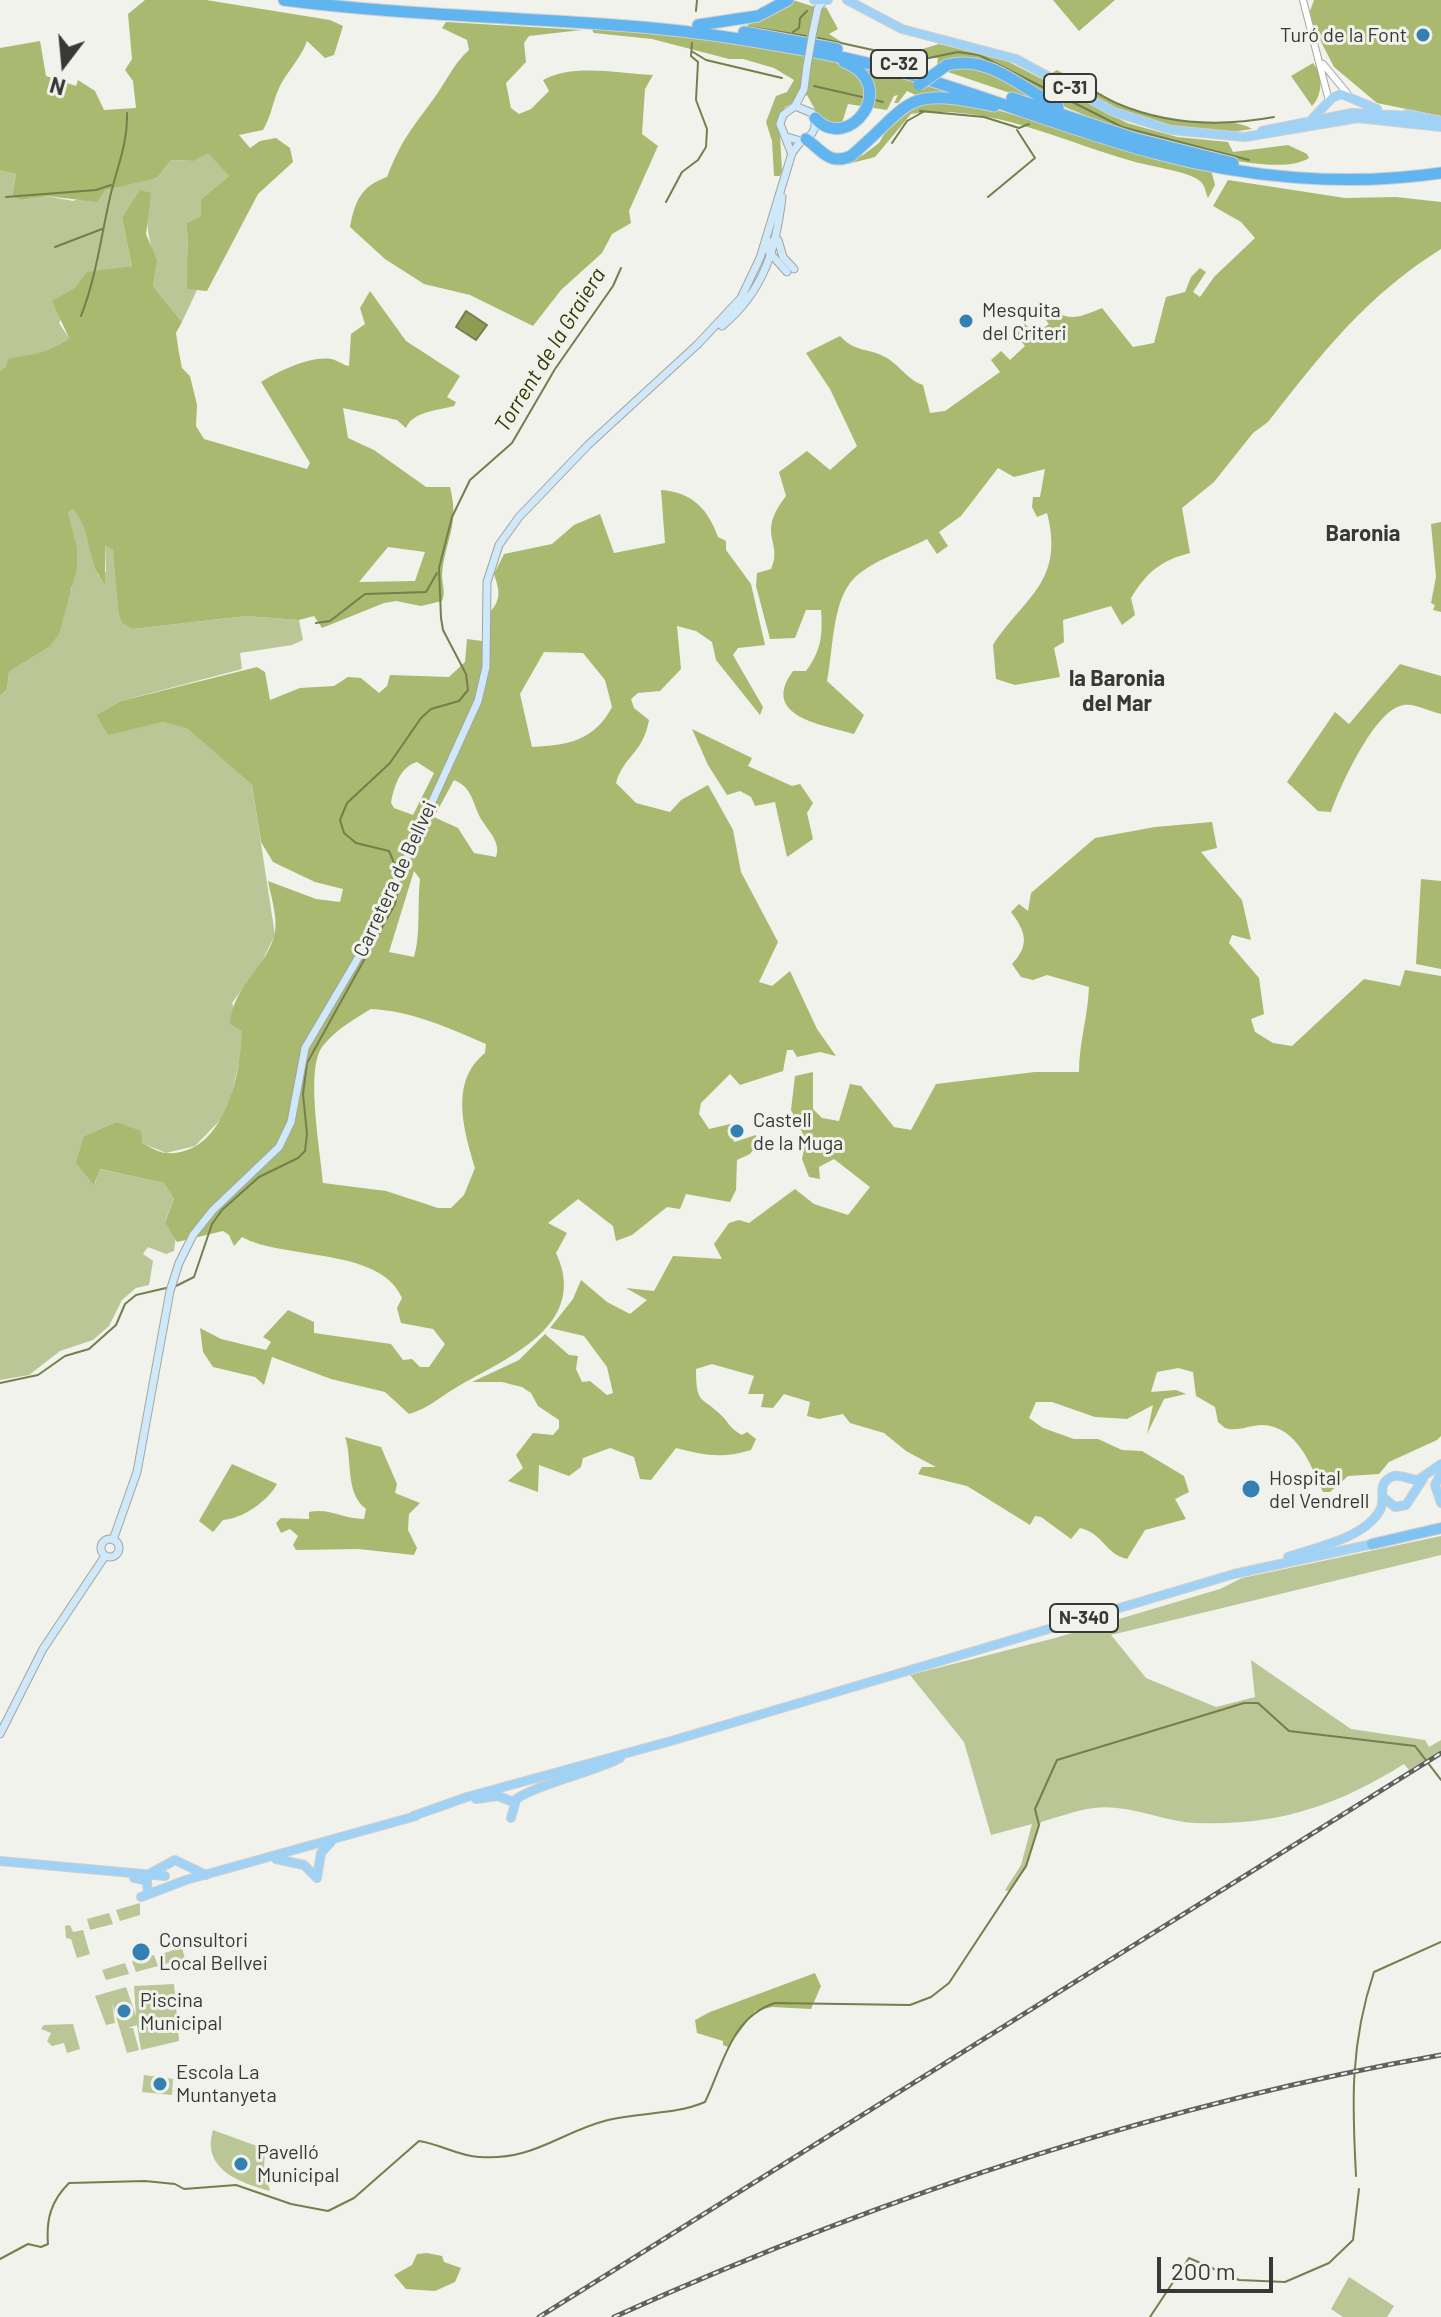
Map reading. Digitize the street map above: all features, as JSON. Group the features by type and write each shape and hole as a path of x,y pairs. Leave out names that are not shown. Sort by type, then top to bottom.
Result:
{"highway":[{"name":"C-32","path":"284,0 394,12 673,30 829,55 935,81 1157,154 1261,174 1355,179 1441,173"},
{"name":"C-32","path":"346,0 698,25 802,42 900,64 1194,154 1269,168 1357,172 1441,166"},
{"path":"698,25 745,20 788,0"},
{"path":"810,113 828,127 843,127 860,118 869,101 866,78 858,69 829,55"},
{"path":"807,138 826,154 845,157 919,85 947,65 970,62 987,66 1095,126"},
{"path":"807,138 825,156 846,159 907,103 927,97 977,103 1053,121"},
{"name":"N-340","path":"1372,1544 1441,1530"}],"main road":[{"path":"792,153 780,124 783,115 795,106 804,89 819,0"},
{"name":"C-31","path":"847,0 902,29 1016,59 1127,117 1171,130 1245,137 1349,119 1441,123"},
{"path":"787,137 807,138 810,113 804,89"},
{"path":"1341,115 1348,108 1348,94"},
{"path":"1300,126 1315,117 1335,96 1348,94 1370,107 1441,123"},
{"path":"1329,101 1335,112 1341,115 1386,119"},
{"path":"795,106 810,113"},
{"path":"1300,126 1341,115 1392,114 1441,123"},
{"name":"Carretera de Bellvei","path":"698,344 746,291 792,153 807,138"},
{"name":"Carretera de Bellvei","path":"105,1556 114,1556 118,1552 113,1540 141,1457 171,1286 202,1222 279,1147 287,1134 305,1048 367,944 478,701 486,667 487,582 499,545 519,517 588,445 743,307 762,280 772,255 783,184"},
{"path":"772,219 767,242 772,255 789,271"},
{"path":"778,230 780,250 789,271"},
{"path":"762,280 774,266 789,271"},
{"path":"1265,1567 1342,1538 1374,1516 1383,1497 1383,1486 1389,1478 1399,1475 1418,1480 1441,1468"},
{"path":"1383,1497 1390,1505 1401,1507 1410,1501 1419,1482 1441,1468"},
{"path":"1441,1468 1435,1485 1441,1503"},
{"path":"1408,1479 1413,1491"},
{"name":"Carretera de Bellvei","path":"105,1556 102,1546 113,1540"},
{"name":"N-340","path":"175,1884 1265,1567 1372,1544"},
{"name":"Carretera de Bellvei","path":"0,1734 43,1649 105,1556"},
{"name":"N-340","path":"471,1798 632,1752"},
{"path":"471,1798 498,1796 513,1799 575,1778 620,1757"},
{"path":"513,1799 510,1789 555,1772"},
{"path":"304,1865 319,1857 335,1839"},
{"path":"270,1858 304,1865 317,1878 319,1857"},
{"path":"144,1875 175,1860 206,1875"},
{"path":"0,1862 165,1877 175,1884"},
{"path":"158,1890 167,1864"},
{"path":"186,1865 186,1880"},
{"path":"81,1870 143,1879 150,1886 145,1896 175,1884"}],"street":[{"path":"1305,1 1329,101"},
{"path":"1321,61 1348,94"}],"shaded area":[{"path":"145,0 206,0 330,20 343,26 334,55 325,58 307,41 280,86 263,130 239,135 250,148 260,141 276,138 290,148 293,162 258,194 207,291 187,289 186,223 201,216 201,199 229,176 208,153 194,161 171,160 157,178 105,190 97,202 47,196 22,200 12,197 16,174 0,170 0,48 40,41 46,76 76,86 78,80 95,91 104,110 136,108 133,81 125,70 132,59 128,14"},
{"path":"793,0 821,9 826,7 838,29 829,34 843,43 746,26"},
{"path":"1053,0 1115,0 1079,31"},
{"path":"1314,0 1441,0 1441,116 1377,103 1334,67 1314,28 1310,11"},
{"path":"446,22 582,30 529,36 524,43 526,62 506,83 511,108 519,114 531,109 549,91 543,80 555,75 597,71 653,75 645,89 642,134 658,146 629,211 631,223 612,234 602,253 561,290 533,326 470,295 424,284 385,259 350,227 354,209 365,190 387,177 406,137 469,50 467,40 442,28"},
{"path":"590,27 710,38 832,61 857,72 867,68 879,74 924,82 957,92 986,107 1211,170 1215,185 1208,198 1204,186 1191,176 1132,161 1024,126 968,114 940,112 911,114 875,157 848,164 847,161 863,155 879,143 894,117 918,96 907,91 898,103 894,103 898,95 894,96 887,110 848,104 842,123 837,125 818,115 807,95 785,107 779,117 782,170 780,176 774,176 772,141 766,122 776,96 787,92 794,80 774,68 743,59 729,59 652,39 594,33"},
{"path":"939,44 1007,61 1127,123 1177,137 1228,142 1233,152 1288,145 1309,158 1287,164 1217,157 1134,133 1040,95 1031,100 948,72 937,65 938,58 909,58 909,53"},
{"path":"1313,63 1319,73 1320,84 1312,106 1291,76"},
{"path":"1057,70 1084,85 1089,83 1089,74 1093,75 1092,89 1116,103 1143,113 1184,121 1233,123 1252,129 1199,131 1148,120 1098,100 1052,73"},
{"path":"208,152 229,176 201,199 201,216 186,223 187,288 197,290 182,322 153,286 154,267 147,214 122,218 132,266 87,273 59,323 69,338 46,353 0,371 0,170 16,174 12,197 23,200 46,196 73,201 120,185 157,178 171,160 194,161"},
{"path":"1228,180 1345,198 1396,197 1441,202 1441,249 1390,286 1347,327 1214,482 1182,508 1190,553 1171,559 1142,581 1131,598 1135,615 1122,625 1111,606 1063,620 1064,642 1054,648 1060,677 1015,685 996,679 993,645 1038,587 1051,556 1047,513 1037,517 1032,507 1033,497 1040,497 1045,469 1014,477 998,468 961,516 939,532 948,546 937,554 927,539 866,569 844,593 836,617 827,681 864,715 854,734 813,722 789,709 784,699 785,687 793,671 806,671 815,657 822,619 821,610 806,610 795,638 770,639 756,586 757,573 771,569 774,559 772,520 786,496 779,472 807,451 830,470 857,446 830,389 806,353 840,336 858,348 881,355 923,385 930,413 945,411 1000,372 991,360 1001,351 1010,360 1025,346 1016,334 1025,324 1035,334 1049,324 1041,314 1049,307 1069,317 1102,308 1133,347 1154,343 1166,297 1185,292 1191,277 1200,268 1206,272 1193,292 1200,297 1214,277 1255,238 1241,222 1213,206"},
{"path":"140,190 151,193 146,234 157,260 153,286 182,322 176,333 179,353 182,368 190,376 197,405 196,426 204,439 307,469 310,463 261,382 286,369 314,360 331,359 349,366 351,334 365,324 360,308 370,291 406,341 460,376 447,397 456,402 454,406 420,415 406,428 397,420 343,408 348,438 374,450 426,487 450,487 453,522 442,575 442,601 421,606 396,601 384,603 322,628 314,616 299,620 246,616 133,629 122,623 119,614 113,550 105,545 105,584 95,566 83,526 73,509 68,513 77,548 77,568 59,634 49,647 9,672 7,689 0,696 0,371 6,367 8,359 46,351 69,338 52,301 75,288 87,272 132,266 122,218","holes":["388,547 425,552 415,581 359,582"]},
{"path":"466,311 487,325 476,340 456,327"},
{"path":"661,490 690,498 704,510 718,537 726,541 726,550 751,584 765,645 738,648 733,655 763,707 760,715 716,660 712,642 696,631 677,626 681,669 660,691 638,693 631,699 634,708 649,720 642,740 616,783 636,803 670,812 681,800 708,785 733,830 741,872 778,942 759,982 772,986 790,971 817,1029 836,1056 820,1052 797,1057 793,1050 787,1050 783,1071 740,1085 730,1074 701,1103 699,1114 709,1129 730,1124 734,1142 756,1135 757,1145 750,1154 737,1160 736,1190 730,1202 686,1194 680,1209 667,1207 632,1235 616,1241 613,1226 578,1199 548,1223 567,1233 556,1253 564,1278 562,1300 553,1319 519,1351 423,1409 409,1414 385,1392 331,1379 272,1357 264,1385 255,1377 213,1367 203,1352 200,1328 221,1339 266,1350 271,1342 263,1337 288,1310 314,1322 314,1333 391,1344 403,1360 412,1359 420,1367 429,1367 445,1344 433,1329 401,1323 397,1308 402,1298 391,1282 374,1270 353,1262 281,1249 242,1237 234,1246 229,1235 223,1231 177,1242 165,1222 174,1199 164,1183 100,1169 94,1185 76,1163 84,1136 116,1122 141,1131 142,1143 163,1153 186,1151 202,1142 225,1110 238,1069 242,1031 230,1024 232,1011 274,937 275,916 268,881 316,899 340,902 343,889 315,882 273,862 261,842 252,785 187,728 163,722 108,735 96,715 121,701 257,667 265,672 270,700 300,688 334,686 348,677 361,678 379,693 387,686 390,675 449,677 465,662 467,639 489,642 490,612 498,594 494,574 504,554 552,544 574,525 600,514 614,553 665,543","holes":["544,652 583,653 605,680 612,707 597,727 579,739 532,747 520,694","417,762 434,773 413,815 394,808 391,803 399,778 411,764","454,780 461,784 470,793 479,816 494,838 496,857 474,853 458,828 434,817","414,871 420,879 414,957 389,952","371,1009 401,1013 430,1021 486,1044 485,1053 474,1065 463,1092 464,1123 475,1168 464,1195 451,1208 438,1208 386,1191 323,1183 314,1093 317,1059 327,1041"]},
{"path":"73,509 81,518 99,577 106,572 105,544 113,550 123,623 133,629 246,616 299,620 303,640 292,645 240,653 242,669 121,701 96,715 108,734 163,722 187,727 252,785 275,935 261,963 232,1003 242,1031 242,1050 227,1113 195,1146 166,1153 142,1143 116,1122 84,1136 95,1184 99,1169 164,1183 174,1199 165,1221 176,1235 174,1251 166,1254 148,1247 143,1254 153,1261 149,1285 136,1288 122,1300 109,1326 93,1340 60,1351 29,1375 0,1380 0,696 7,689 9,672 49,647 72,588 68,513"},
{"path":"1441,522 1441,612 1433,610 1435,605 1431,603 1436,577 1431,524"},
{"path":"1400,664 1441,676 1441,714 1408,705 1393,709 1360,750 1331,812 1318,811 1287,782 1335,712 1349,724"},
{"path":"692,729 752,758 748,766 792,786 800,784 813,803 807,813 813,839 787,857 775,802 755,806 751,797 740,791 727,795 708,765"},
{"path":"1212,822 1217,848 1201,852 1242,900 1251,940 1232,935 1229,943 1259,978 1264,1014 1251,1019 1255,1032 1273,1043 1292,1046 1364,979 1400,986 1405,970 1441,976 1441,1436 1437,1440 1389,1462 1379,1474 1348,1476 1330,1492 1323,1492 1301,1449 1285,1432 1262,1425 1230,1429 1218,1422 1215,1407 1196,1396 1193,1372 1178,1368 1157,1372 1151,1392 1176,1390 1186,1394 1164,1399 1147,1434 1153,1405 1127,1419 1095,1417 1052,1402 1036,1402 1029,1418 1043,1428 1074,1439 1098,1439 1122,1450 1142,1451 1184,1476 1189,1492 1175,1499 1186,1519 1145,1530 1127,1559 1113,1552 1088,1531 1080,1528 1071,1539 1041,1517 1035,1516 1030,1525 967,1486 918,1474 922,1467 936,1467 906,1451 884,1433 850,1423 843,1414 819,1419 807,1416 810,1402 784,1394 773,1408 761,1407 764,1394 748,1394 754,1376 712,1364 696,1369 699,1395 736,1431 742,1435 747,1432 756,1439 751,1450 713,1455 676,1448 651,1480 640,1479 634,1457 610,1448 583,1458 581,1467 569,1476 539,1465 538,1492 508,1481 523,1468 516,1455 533,1433 553,1435 559,1428 559,1420 538,1406 531,1393 522,1387 502,1382 472,1382 519,1360 545,1334 569,1355 578,1356 576,1369 582,1382 590,1381 607,1395 613,1393 607,1367 584,1336 550,1328 573,1299 581,1280 607,1302 630,1314 647,1300 626,1288 654,1291 673,1256 722,1259 714,1244 729,1223 739,1220 749,1223 795,1189 814,1204 848,1215 870,1187 834,1159 819,1167 820,1179 809,1177 802,1159 806,1140 791,1110 795,1076 813,1072 813,1109 822,1118 839,1121 850,1084 861,1086 894,1127 911,1130 936,1084 1035,1072 1079,1072 1089,987 1047,975 1033,980 1021,977 1012,964 1022,951 1024,938 1011,912 1019,904 1028,911 1031,893 1095,838 1155,827"},
{"path":"1421,879 1441,881 1441,969 1416,964"},
{"path":"345,1437 381,1447 397,1484 395,1493 420,1503 409,1514 408,1530 417,1548 414,1555 358,1549 296,1550 293,1545 298,1536 290,1529 281,1533 276,1523 281,1518 309,1519 309,1512 324,1511 364,1519 366,1509 359,1502 352,1485"},
{"path":"232,1464 277,1484 261,1503 246,1513 223,1520 213,1532 199,1521"},
{"path":"1441,1536 1441,1555 1111,1635 1146,1678 1216,1707 1255,1697 1251,1660 1351,1729 1425,1740 1429,1747 1441,1740 1441,1750 1409,1770 1404,1764 1330,1802 1280,1817 1197,1823 1107,1807 1081,1810 1041,1822 1027,1867 1009,1892 1005,1890 1021,1865 1032,1824 991,1835 964,1742 910,1675 1055,1638 1220,1589 1242,1578"},
{"path":"140,1903 140,1915 120,1921 116,1910"},
{"path":"109,1913 113,1924 90,1930 87,1919"},
{"path":"70,1925 73,1932 83,1930 90,1954 77,1958 71,1939 66,1938 65,1926"},
{"path":"182,1947 185,1959 165,1964 162,1954"},
{"path":"154,1955 158,1966 136,1972 132,1961"},
{"path":"125,1963 129,1974 106,1980 102,1970"},
{"path":"815,1973 821,1986 811,2009 772,2007 755,2011 728,2047 723,2045 723,2041 697,2033 695,2020 710,2012"},
{"path":"174,1984 179,2041 141,2050 137,2025 128,2028 133,2028 139,2050 127,2053 112,2003 115,2023 106,2025 95,1996 126,1987 136,2016 134,1986"},
{"path":"73,2024 80,2049 67,2053 64,2043 52,2046 47,2041 51,2033 41,2029 44,2025"},
{"path":"144,2075 173,2079 172,2095 142,2092"},
{"name":"Pavelló Municipal","path":"213,2130 265,2149 264,2169 270,2191 236,2179 218,2165 211,2144"},
{"path":"417,2254 442,2256 444,2262 461,2268 455,2282 435,2291 406,2289 394,2275 412,2265"},
{"path":"1349,2277 1394,2306 1387,2317 1343,2317 1331,2309"}],"waterway":[{"name":"Torrent de la Graiera","path":"696,11 697,0"},
{"path":"793,32 799,28 800,18 807,11"},
{"path":"749,27 806,36"},
{"path":"818,38 919,60 958,52 979,55 1122,127 1249,160"},
{"name":"Torrent de la Graiera","path":"666,202 682,172 698,160 706,147 707,129 696,100 698,62 691,56 692,43"},
{"path":"693,52 706,60 782,78"},
{"path":"1067,77 1116,103 1174,120 1214,123 1274,117"},
{"path":"814,86 862,97"},
{"path":"875,100 883,102"},
{"path":"920,111 984,117 1019,128 1029,124"},
{"path":"892,143 907,121 923,112"},
{"path":"81,316 95,270 124,144 127,113"},
{"path":"988,197 1035,158 1017,130"},
{"path":"6,197 96,190 111,185"},
{"path":"55,247 102,229"},
{"name":"Torrent de la Graiera","path":"397,870 389,851 356,843 344,833 340,820 347,803 390,763 421,718 431,709 459,701 468,690 466,674 443,630 441,618 439,568 452,517 470,480 512,443 555,369 613,286 621,268"},
{"path":"316,623 330,621 365,594 426,592 437,573"},
{"name":"Torrent de la Graiera","path":"176,1286 194,1277 212,1224 222,1210 259,1177 298,1158 305,1151 307,1134 303,1094 307,1063 395,904 399,884"},
{"name":"Torrent de la Graiera","path":"0,1383 38,1375 65,1356 89,1349 116,1325 125,1304 136,1295 166,1288"},
{"path":"0,2259 28,2244 41,2247 48,2244 51,2211 69,2183 145,2181 175,2184 184,2189 236,2185 291,2204 328,2211 354,2198 419,2141 471,2156 516,2155 608,2120 682,2109 705,2102 738,2031 748,2019 775,2003 910,2005 931,1997 949,1983 1026,1866 1039,1825 1035,1809 1057,1760 1244,1703 1258,1703 1289,1731 1415,1746 1441,1780"},
{"path":"1356,2176 1354,2073 1360,2024 1374,1972 1441,1942"},
{"path":"1150,2317 1189,2258 1239,2280 1285,2282 1329,2263 1353,2240 1359,2189"}],"railway":[{"path":"539,2317 1441,1753"},
{"path":"614,2317 815,2233 1020,2160 1229,2100 1441,2055"}],"place":[{"name":"Turó de la Font","path":"1423,35"},
{"name":"Mesquita del Criteri","path":"966,321"},
{"name":"Castell de la Muga","path":"737,1131"},
{"name":"Hospital del Vendrell","path":"1251,1489"},
{"name":"Consultori Local Bellvei","path":"141,1952"},
{"name":"Piscina Municipal","path":"124,2011"},
{"name":"Escola La Muntanyeta","path":"160,2084"},
{"name":"Pavelló Municipal","path":"241,2164"}],"district":[{"name":"Baronia","path":"1363,534"},
{"name":"la Baronia del Mar","path":"1117,692"}]}
